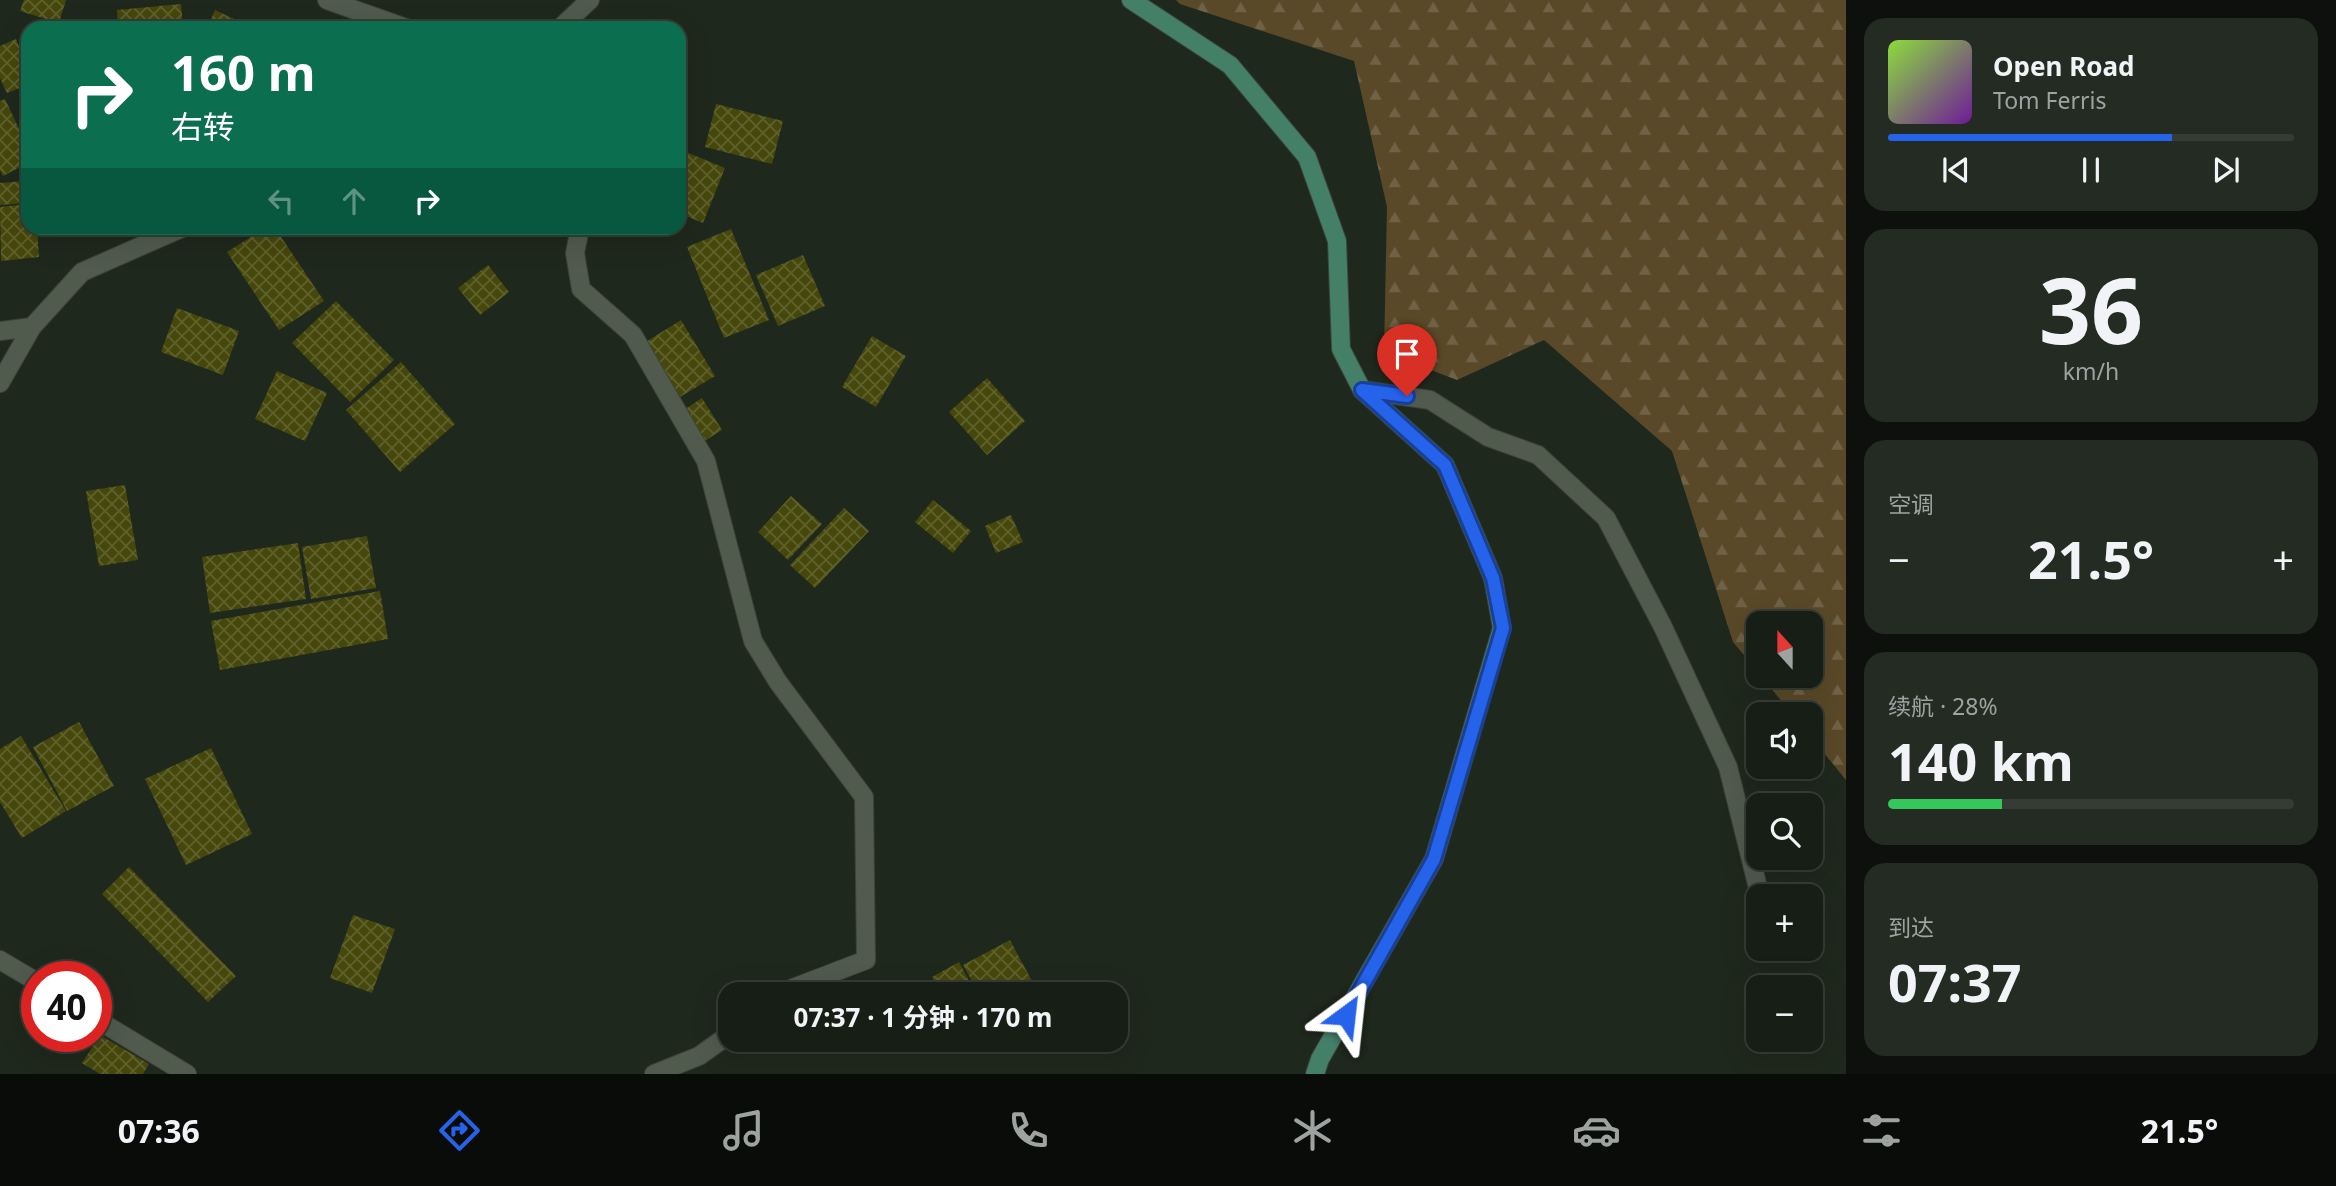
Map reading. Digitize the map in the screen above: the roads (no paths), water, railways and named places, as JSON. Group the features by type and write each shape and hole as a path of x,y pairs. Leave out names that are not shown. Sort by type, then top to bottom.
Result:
{"street":[{"path":"327,0 386,21"},
{"path":"568,21 590,0"},
{"path":"1131,0 1230,65 1307,157 1337,241 1341,349 1362,390 1445,465 1493,578 1503,628 1434,859 1320,1059 1315,1074"},
{"path":"0,383 32,327 82,272 165,235"},
{"path":"579,235 575,253 581,289 633,335 706,461 752,641 778,682 864,797 866,960 809,982"},
{"path":"0,331 32,327"},
{"path":"1362,390 1430,400 1488,437 1538,455 1606,518 1663,628 1728,767 1757,884"},
{"path":"0,960 21,972"},
{"path":"112,1029 187,1074"},
{"path":"654,1074 699,1056 718,1043"}]}
